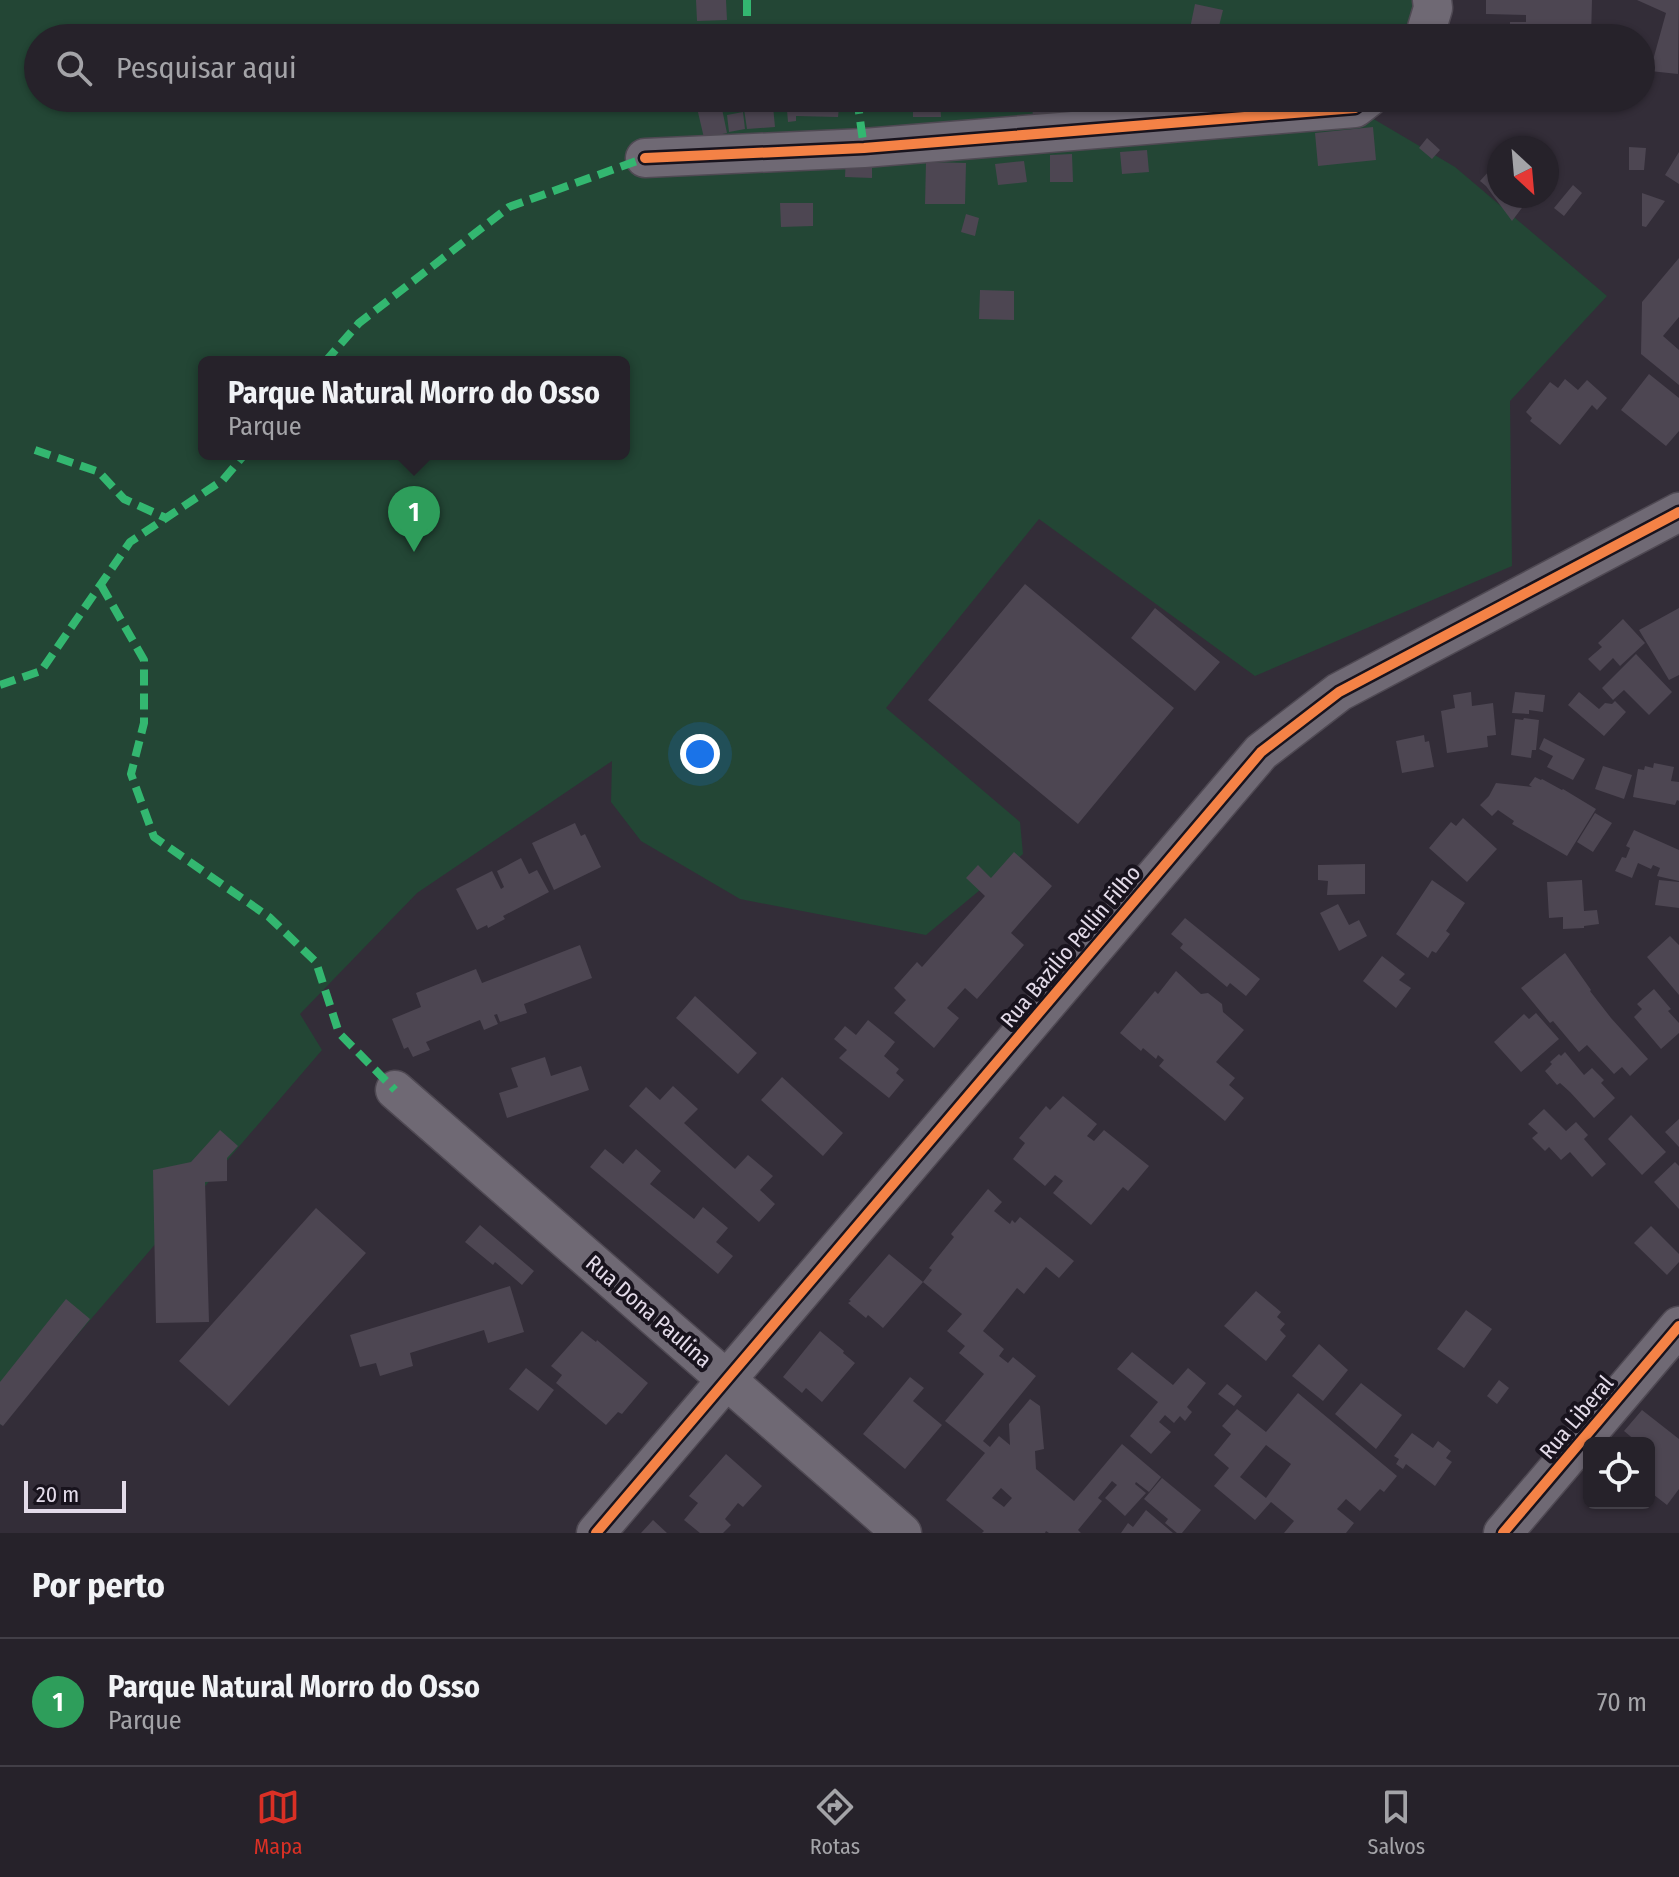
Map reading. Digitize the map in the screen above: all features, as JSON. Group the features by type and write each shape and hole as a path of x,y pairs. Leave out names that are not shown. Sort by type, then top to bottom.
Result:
{"street":[{"path":"1428,24 1432,0"},
{"path":"645,158 864,148 1262,112"},
{"name":"Rua Bazilio Pellin Filho","path":"596,1533 1261,752 1339,692 1679,512"},
{"name":"Rua Dona Paulina","path":"395,1090 902,1533"},
{"name":"Rua Liberal","path":"1503,1533 1679,1326"}],"green space":[{"path":"0,0 1424,0 1410,24 24,24 24,112 1362,112 1455,167 1487,194 1487,208 1503,208 1607,296 1510,401 1512,566 1255,676 1039,519 886,708 1020,822 1023,854 926,935 740,899 641,841 611,802 612,761 417,893 300,1014 322,1050 0,1425"}],"building":[{"path":"696,0 726,0 727,20 697,21"},
{"path":"1486,0 1592,0 1591,24 1510,24 1526,22 1526,15 1486,14"},
{"path":"1637,0 1679,0 1678,74 1655,72 1655,53 1666,13"},
{"path":"1195,4 1223,10 1220,24 1191,24"},
{"path":"698,112 723,112 727,133 704,138"},
{"path":"743,112 745,129 729,132 727,115"},
{"path":"744,112 774,112 775,127 747,129"},
{"path":"787,112 839,112 838,117 796,116 796,121 788,122"},
{"path":"913,112 941,112 941,117 913,117"},
{"path":"1033,112 1076,112 1076,117 1034,124"},
{"path":"1373,127 1376,160 1318,166 1315,133"},
{"path":"1427,138 1440,150 1432,159 1419,148"},
{"path":"1629,147 1646,148 1644,170 1629,170"},
{"path":"1147,150 1149,172 1122,174 1120,152"},
{"path":"1679,152 1679,184 1665,175"},
{"path":"1072,154 1073,182 1050,182 1050,155"},
{"path":"846,155 872,156 872,178 845,177"},
{"path":"1024,161 1027,182 998,185 995,164"},
{"path":"926,162 966,163 965,204 925,204"},
{"path":"1487,173 1487,187 1480,181"},
{"path":"1573,185 1582,193 1564,216 1554,208 1559,208 1559,202"},
{"path":"1642,193 1665,201 1646,227 1642,226"},
{"path":"780,203 813,203 813,226 781,227"},
{"path":"1502,208 1522,208 1512,221"},
{"path":"966,214 979,218 975,236 961,232"},
{"path":"1679,258 1679,317 1663,336 1679,350 1679,385 1641,354 1642,302"},
{"path":"980,290 1014,291 1014,320 979,319"},
{"path":"1649,374 1679,398 1679,431 1666,446 1621,410"},
{"path":"1565,379 1578,390 1587,380 1607,398 1597,410 1592,405 1560,445 1530,421 1532,418 1526,412 1550,382 1558,388"},
{"path":"1025,584 1174,708 1078,824 928,700"},
{"path":"1155,608 1220,662 1195,691 1131,638"},
{"path":"1679,608 1679,675 1669,680 1639,630"},
{"path":"1623,619 1645,643 1620,666 1613,658 1600,671 1588,659 1602,647 1598,643"},
{"path":"1636,654 1672,692 1649,715 1624,690 1613,700 1602,688"},
{"path":"1471,692 1472,706 1493,703 1496,735 1487,736 1488,747 1447,753 1441,711 1455,708 1453,695"},
{"path":"1515,692 1545,695 1543,712 1529,710 1529,714 1512,713"},
{"path":"1579,692 1599,709 1605,703 1615,701 1626,712 1604,736 1568,705"},
{"path":"1515,719 1539,720 1536,750 1532,750 1531,758 1511,755"},
{"path":"1424,735 1425,742 1429,741 1434,767 1402,773 1396,741"},
{"path":"1544,738 1585,759 1573,780 1547,767 1553,756 1539,749"},
{"path":"1654,763 1674,767 1671,781 1679,782 1679,801 1675,805 1633,797 1638,769 1644,770 1645,766 1653,768"},
{"path":"1603,766 1632,775 1624,799 1595,789"},
{"path":"1535,777 1596,809 1567,856 1512,824 1514,821 1498,810 1492,816 1480,805 1496,783 1532,787 1529,785"},
{"path":"1595,813 1612,823 1593,852 1577,842"},
{"path":"1463,818 1497,849 1467,882 1429,848 1451,822 1456,826"},
{"path":"575,823 581,836 585,834 601,867 554,890 532,843"},
{"path":"1634,830 1679,850 1679,881 1657,876 1660,868 1653,865 1651,869 1638,863 1632,878 1615,871 1622,857 1626,858 1630,848 1626,846"},
{"path":"1014,852 1052,886 1011,933 1024,945 977,999 965,988 947,1008 959,1018 934,1048 894,1013 906,1000 894,988 917,962 922,967 985,896 966,878 978,865 991,878"},
{"path":"521,858 529,874 537,870 549,892 503,916 505,919 488,928 487,925 477,930 456,889 492,871 501,889 504,887 497,871"},
{"path":"1365,864 1365,894 1327,895 1328,881 1318,880 1318,865"},
{"path":"1432,880 1465,903 1446,931 1450,934 1436,953 1432,951 1428,958 1396,934"},
{"path":"1582,880 1584,911 1597,910 1599,924 1563,929 1563,917 1549,918 1547,882"},
{"path":"1659,880 1679,882 1679,908 1655,905"},
{"path":"1338,904 1349,925 1359,920 1367,936 1339,951 1320,913"},
{"path":"1185,918 1260,979 1246,996 1230,983 1227,987 1180,948 1183,944 1171,934"},
{"path":"1670,936 1679,945 1679,995 1647,957"},
{"path":"580,945 592,978 524,1004 527,1013 500,1022 497,1014 494,1015 498,1024 484,1030 480,1020 426,1042 430,1050 413,1057 408,1047 404,1049 392,1019 421,1007 416,993 476,969 482,983"},
{"path":"1565,953 1611,1018 1648,1059 1630,1076 1622,1067 1614,1074 1587,1045 1579,1052 1521,988"},
{"path":"1382,956 1405,974 1399,980 1411,988 1396,1008 1363,981"},
{"path":"1176,971 1201,994 1208,993 1222,1004 1223,1012 1244,1030 1216,1062 1235,1078 1229,1085 1244,1098 1225,1121 1159,1066 1164,1060 1158,1055 1156,1059 1143,1048 1141,1051 1120,1033"},
{"path":"1654,989 1679,1023 1679,1033 1661,1049 1634,1017 1642,1009 1637,1004"},
{"path":"695,996 757,1053 738,1074 676,1018"},
{"path":"1536,1013 1559,1039 1521,1072 1494,1042 1524,1014 1529,1019"},
{"path":"868,1020 895,1042 884,1056 899,1069 896,1073 904,1080 889,1098 839,1058 847,1050 834,1039 845,1026 856,1035"},
{"path":"1565,1052 1584,1075 1592,1068 1615,1098 1594,1118 1545,1071 1552,1064 1550,1062"},
{"path":"545,1057 551,1076 581,1066 589,1090 507,1118 499,1093 518,1087 511,1068"},
{"path":"782,1077 843,1133 823,1156 761,1100"},
{"path":"673,1086 698,1109 684,1123 709,1146 735,1169 748,1155 773,1176 760,1190 775,1204 759,1222 629,1106 646,1087 660,1100"},
{"path":"1063,1096 1097,1124 1087,1136 1094,1141 1104,1130 1149,1166 1128,1191 1123,1187 1091,1225 1053,1193 1063,1181 1055,1175 1045,1186 1013,1159 1025,1143 1019,1138 1046,1106 1050,1110"},
{"path":"1544,1109 1566,1131 1576,1122 1588,1135 1584,1139 1606,1164 1592,1177 1570,1152 1561,1160 1549,1147 1545,1151 1532,1138 1538,1133 1528,1124"},
{"path":"1631,1115 1666,1152 1642,1175 1608,1139"},
{"path":"1679,1119 1679,1147 1665,1132"},
{"path":"220,1130 238,1146 227,1158 227,1181 205,1182 209,1322 156,1323 153,1170 191,1162"},
{"path":"605,1149 623,1164 636,1149 661,1171 650,1184 694,1219 703,1207 728,1228 716,1242 733,1256 718,1274 590,1167"},
{"path":"1675,1162 1679,1166 1679,1209 1654,1182"},
{"path":"988,1189 1002,1202 994,1211 1010,1224 1020,1217 1074,1261 1059,1278 1046,1267 1024,1294 1017,1288 983,1331 1004,1349 999,1356 1008,1363 1013,1357 1036,1376 983,1441 990,1447 999,1436 1010,1445 1009,1424 1030,1399 1040,1406 1044,1449 1035,1451 1036,1469 1074,1501 1122,1444 1161,1477 1149,1492 1136,1482 1146,1493 1125,1516 1105,1498 1117,1485 1112,1481 1098,1498 1102,1501 1078,1530 1081,1533 982,1533 984,1531 946,1500 985,1453 945,1421 984,1374 959,1353 965,1346 947,1331 962,1314 923,1282 932,1270 929,1268 954,1237 951,1234","holes":["1001,1488 1012,1498 1004,1507 992,1498"]},
{"path":"316,1208 366,1253 229,1406 179,1361"},
{"path":"480,1225 534,1271 522,1285 465,1242"},
{"path":"1651,1226 1679,1254 1679,1262 1667,1275 1634,1243"},
{"path":"889,1254 923,1282 883,1328 848,1303"},
{"path":"510,1286 524,1332 488,1343 484,1330 410,1353 413,1366 380,1376 376,1363 360,1367 350,1335"},
{"path":"1256,1291 1281,1312 1277,1317 1285,1324 1280,1330 1286,1336 1266,1361 1224,1326"},
{"path":"66,1299 90,1319 3,1426 0,1424 0,1382"},
{"path":"1466,1310 1492,1329 1464,1368 1437,1349"},
{"path":"582,1331 648,1383 622,1414 618,1412 606,1425 556,1383 562,1375 551,1366"},
{"path":"820,1331 855,1363 822,1402 806,1388 802,1393 783,1377"},
{"path":"1319,1344 1348,1370 1323,1401 1292,1376"},
{"path":"1132,1352 1173,1385 1188,1368 1206,1383 1187,1407 1192,1412 1185,1421 1180,1416 1174,1423 1165,1415 1159,1422 1171,1432 1151,1454 1130,1436 1158,1402 1117,1369"},
{"path":"526,1368 554,1390 538,1411 509,1389"},
{"path":"910,1377 924,1388 913,1401 942,1425 905,1469 863,1434"},
{"path":"1499,1380 1509,1388 1497,1404 1487,1396"},
{"path":"1361,1383 1402,1415 1376,1449 1335,1414"},
{"path":"1227,1384 1242,1396 1234,1406 1218,1394"},
{"path":"1298,1393 1397,1476 1384,1492 1380,1489 1360,1511 1346,1499 1337,1509 1354,1523 1346,1533 1284,1533 1294,1521 1271,1502 1255,1520 1214,1486 1229,1468 1214,1455 1231,1434 1222,1426 1237,1409 1266,1432","holes":["1266,1445 1291,1464 1266,1498 1240,1477"]},
{"path":"1642,1410 1679,1439 1679,1489 1667,1505 1655,1496 1655,1437 1631,1437 1624,1431"},
{"path":"1412,1433 1433,1448 1438,1441 1451,1451 1446,1458 1452,1462 1435,1486 1406,1464 1403,1469 1396,1464 1399,1459 1394,1456"},
{"path":"726,1454 762,1486 743,1507 738,1503 725,1519 731,1525 723,1533 700,1533 684,1520 698,1503 689,1496"},
{"path":"1162,1478 1201,1510 1182,1533 1177,1533 1165,1523 1168,1519 1144,1499"},
{"path":"1146,1510 1173,1533 1121,1533 1128,1523 1133,1527"},
{"path":"653,1520 667,1533 641,1533"}],"marked path":[{"path":"747,0 747,24"},
{"path":"859,112 864,148"},
{"path":"330,356 359,323 509,207 645,158"},
{"path":"35,450 99,472 124,499 166,518"},
{"path":"0,685 41,671 130,542 223,480 240,460"},
{"path":"101,585 144,660 144,723 131,774 154,837 269,917 316,962 339,1033 395,1090"}],"cycle path":[{"path":"645,158 864,148 1306,112"},
{"path":"596,1533 1261,752 1339,692 1679,512"},
{"path":"1503,1533 1679,1326"}],"place":[{"name":"Parque Natural Morro do Osso","path":"414,552"}]}
